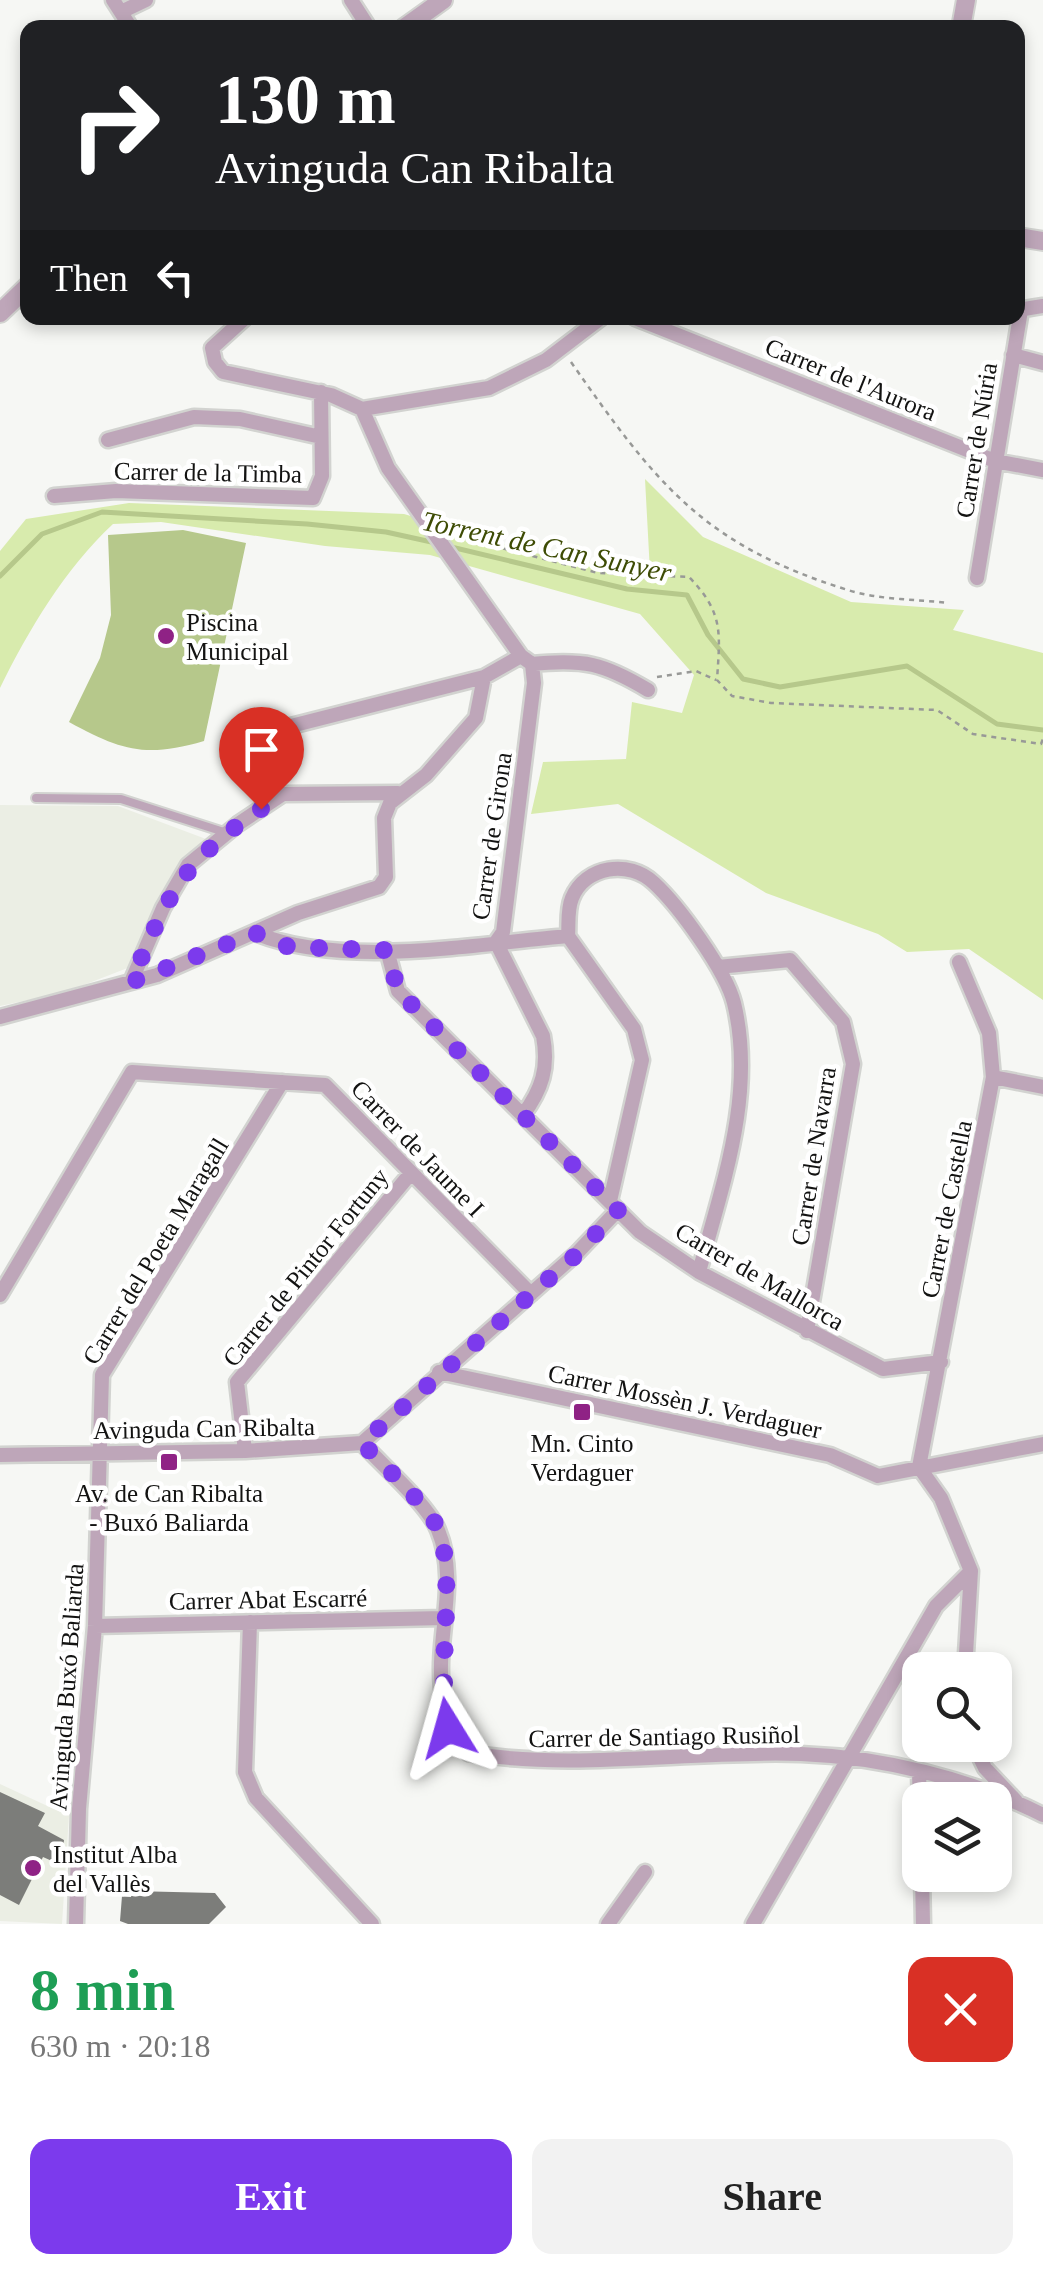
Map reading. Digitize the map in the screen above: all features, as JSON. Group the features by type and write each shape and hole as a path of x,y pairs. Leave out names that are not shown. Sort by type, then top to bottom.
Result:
{"street":[{"path":"117,6 146,0"},
{"path":"415,20 443,0"},
{"path":"0,313 20,294"},
{"path":"237,325 212,348 214,362 223,372 321,392 362,410 488,388 561,348 592,325"},
{"name":"Carrer de l'Aurora","path":"652,325 995,461 1043,470"},
{"name":"Carrer de Núria","path":"977,578 1017,325"},
{"path":"1013,356 1043,363"},
{"name":"Carrer de la Timba","path":"54,496 116,490 313,498 322,476 321,392"},
{"path":"362,410 388,468 526,660"},
{"path":"108,440 194,417 240,419 321,437"},
{"path":"287,726 484,677 526,660 571,660 609,666 644,687"},
{"name":"Carrer de Girona","path":"522,1115 537,1095 547,1069 546,1052 543,1036 496,942 503,932 535,674 526,660"},
{"path":"0,1017 131,982 298,913 380,887 386,877 384,818 398,794 426,775 476,718 484,677"},
{"path":"131,982 163,908 188,865 227,833 283,794 398,794"},
{"path":"362,1443 531,1294 614,1206 642,1060 634,1029 568,936 570,903 578,886 597,871 621,868 653,881 718,967 734,1001 742,1065 735,1135 698,1272"},
{"path":"255,933 289,947 387,950 568,936"},
{"name":"Carrer de Mallorca","path":"387,950 398,991 640,1232 698,1272 884,1369 940,1362"},
{"name":"Carrer de Navarra","path":"718,967 790,960 842,1022 846,1036 852,1064 807,1331"},
{"name":"Carrer de Castella","path":"918,1467 993,1078 989,1033 958,962"},
{"name":"Carrer de Jaume I","path":"0,1295 132,1072 326,1085 531,1294"},
{"path":"993,1078 1043,1087"},
{"name":"Carrer del Poeta Maragall","path":"102,1452 102,1375 282,1082"},
{"name":"Carrer de Pintor Fortuny","path":"245,1451 237,1382 411,1172"},
{"name":"Carrer Mossèn J. Verdaguer","path":"438,1372 830,1455 878,1476 1043,1444"},
{"name":"Avinguda Can Ribalta","path":"0,1455 338,1448 362,1443"},
{"name":"Carrer de Santiago Rusiñol","path":"362,1443 438,1527 445,1558 441,1693 448,1728 468,1753 524,1762 801,1754 849,1758 919,1772 1016,1802"},
{"name":"Avinguda Buxó Baliarda","path":"76,1924 79,1809 95,1626 102,1452"},
{"path":"918,1467 941,1498 972,1571 967,1652"},
{"path":"753,1924 936,1606 972,1571"},
{"name":"Carrer Abat Escarré","path":"95,1626 443,1618"},
{"path":"250,1622 245,1772 256,1798 372,1924"},
{"path":"981,1762 1016,1802 1043,1816"},
{"path":"919,1772 919,1782"},
{"path":"608,1924 645,1872"},
{"path":"922,1892 923,1924"}],"lane":[{"path":"36,798 122,799 227,833"}],"path":[{"path":"561,348 639,455 692,513 738,547 851,592 948,603"},
{"path":"438,539 465,536 598,573 689,578 711,600 719,625 717,680"},
{"path":"644,687 676,671 696,671 717,680 732,696 751,700 811,708 937,710 973,734 1028,745 1041,744 1043,740"}],"shaded area":[{"path":"645,479 703,537 851,602 964,610 953,630 1043,653 1043,1000 969,949 907,952 878,934 766,893 618,804 531,814 543,762 626,759 632,702 682,713 694,675 640,614 430,555 325,546 161,522 113,524 79,560 49,601 0,688 0,551 26,519 129,503 404,514 535,553 650,572"},
{"name":"Piscina Municipal","path":"183,530 246,543 204,741 150,750 104,740 69,722 100,658 111,615 108,535"},
{"path":"0,805 118,806 206,839 180,862 130,967 66,992 0,1006"},
{"name":"Institut Alba del Vallès","path":"0,1784 69,1816 62,1924 0,1921"}],"building":[{"path":"0,1792 45,1813 38,1826 64,1840 61,1865 43,1857 19,1905 0,1895"},
{"path":"132,1891 215,1893 226,1907 209,1924 128,1924 120,1921 122,1896 131,1897"}],"waterway":[{"name":"Torrent de Can Sunyer","path":"0,576 42,534 102,512 307,524 386,532 436,543"},
{"name":"Torrent de Can Sunyer","path":"447,546 627,589 687,595 708,635 743,679 780,687 907,666 997,724 1043,730"}],"place":[{"name":"Piscina Municipal","path":"166,636"},
{"name":"Mn. Cinto Verdaguer","path":"582,1412"},
{"name":"Av. de Can Ribalta - Buxó Baliarda","path":"169,1462"},
{"name":"Institut Alba del Vallès","path":"33,1868"}],"route":[{"path":"261,809 188,865 163,908 131,982 157,975 255,933 289,947 387,950 398,991 618,1210 577,1254 438,1372 362,1443 438,1527 445,1558 441,1693 448,1728"}]}
